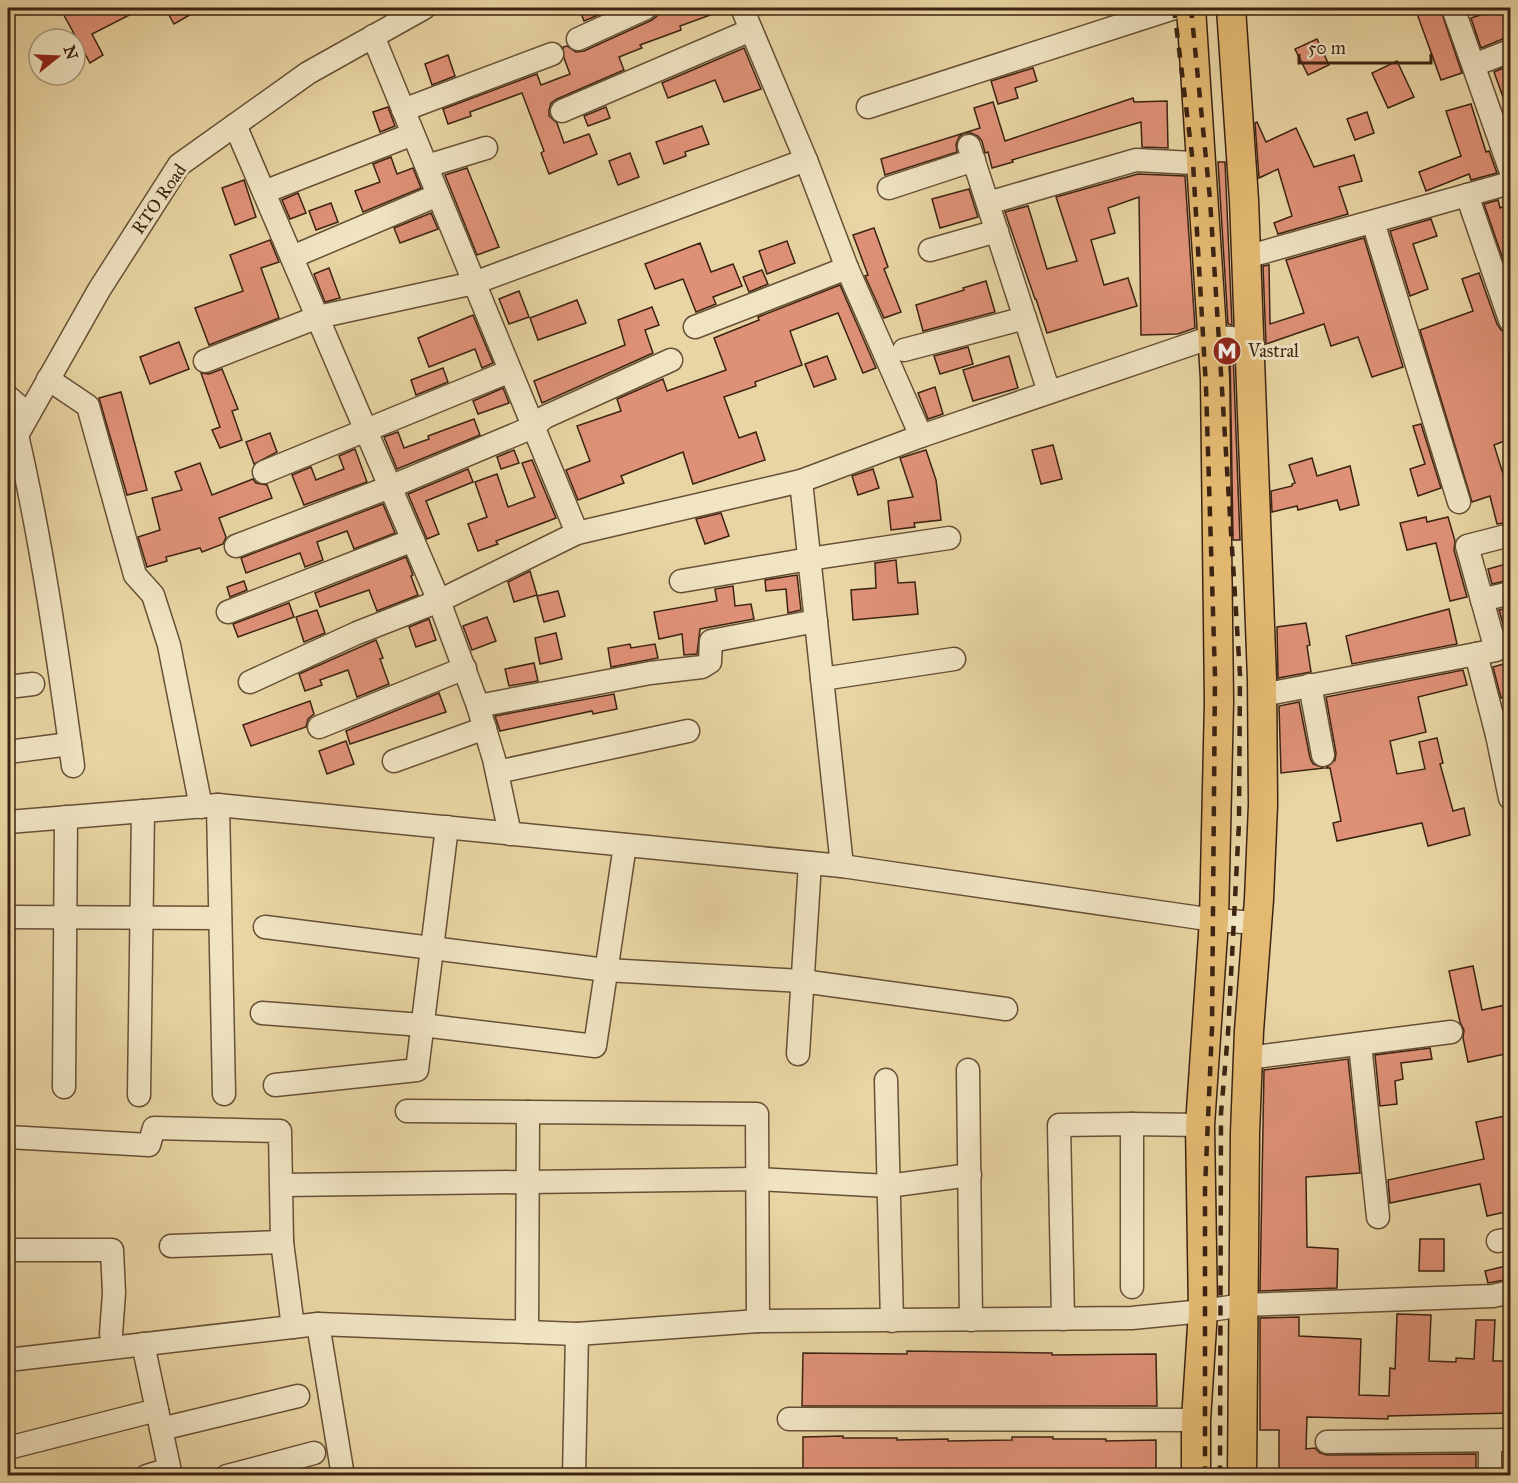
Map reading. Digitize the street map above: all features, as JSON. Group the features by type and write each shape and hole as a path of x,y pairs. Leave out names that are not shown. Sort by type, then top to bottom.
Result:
{"main road":[{"path":"1191,8 1215,378 1219,702 1214,920 1200,1125 1203,1311 1196,1420 1196,1476"},
{"path":"1231,8 1246,257 1262,695 1263,805 1245,1133 1242,1476"}],"street":[{"name":"RTO Road","path":"12,443 99,290 179,165 308,73 424,8"},
{"path":"578,39 646,8"},
{"path":"742,8 806,160 847,268 921,436"},
{"path":"868,107 1174,8"},
{"path":"1453,8 1507,146 1510,169"},
{"path":"562,111 752,30"},
{"path":"373,36 577,533"},
{"path":"1474,65 1510,51"},
{"path":"403,110 552,54"},
{"path":"235,125 439,601 465,668 497,771 510,834"},
{"path":"264,192 413,134"},
{"path":"426,166 486,148"},
{"path":"889,188 972,153 1049,392"},
{"path":"205,361 318,317 474,283 806,160"},
{"path":"988,203 1136,160 1193,163"},
{"path":"1246,257 1510,183"},
{"path":"292,257 438,195"},
{"path":"1467,195 1510,320"},
{"path":"1373,222 1459,502"},
{"path":"930,250 997,231"},
{"path":"695,327 847,268"},
{"path":"904,350 1025,318"},
{"path":"250,682 357,633 439,601 577,533 801,481 921,436 1212,337 1249,339"},
{"path":"236,546 390,487 533,427 545,417 671,360"},
{"path":"264,472 510,371"},
{"path":"48,379 88,406 135,575 153,594 169,645 209,806 220,918 224,1094"},
{"path":"8,397 28,414"},
{"path":"8,752 71,755 65,701 29,489 12,443"},
{"path":"801,481 842,866"},
{"path":"1510,535 1467,546 1494,651 1510,798"},
{"path":"681,581 949,538"},
{"path":"228,612 413,540"},
{"path":"1482,600 1510,593"},
{"path":"478,706 650,673 702,667 710,662 711,641 816,621"},
{"path":"1262,695 1494,651"},
{"path":"822,679 954,659"},
{"path":"319,727 465,668"},
{"path":"8,687 33,684"},
{"path":"1310,685 1323,755"},
{"path":"394,761 485,728"},
{"path":"497,771 688,731"},
{"path":"8,822 209,806 842,866 1214,920 1257,923"},
{"path":"139,1095 143,811"},
{"path":"64,1087 66,817"},
{"path":"275,1085 417,1070 447,827"},
{"path":"262,1013 422,1025 595,1047 625,845"},
{"path":"798,1053 810,863"},
{"path":"8,917 220,918"},
{"path":"265,927 432,946 606,970 802,981 1006,1009"},
{"path":"1248,1058 1451,1032"},
{"path":"1360,1044 1378,1216"},
{"path":"968,1070 971,1320"},
{"path":"886,1080 892,1321"},
{"path":"407,1111 757,1114 758,1322"},
{"path":"526,1332 528,1112"},
{"path":"1132,1124 1132,1287"},
{"path":"1063,1319 1059,1125 1200,1125"},
{"path":"8,1137 149,1145 154,1128 280,1131 282,1242 292,1327"},
{"path":"282,1185 757,1179 888,1186 970,1175"},
{"path":"171,1246 282,1242"},
{"path":"8,1250 112,1250 114,1293 111,1334"},
{"path":"8,1360 318,1324 577,1334 758,1322 1132,1318 1244,1305 1493,1296 1510,1292"},
{"path":"318,1324 343,1476"},
{"path":"574,1476 577,1334"},
{"path":"143,1344 170,1472 147,1476"},
{"path":"8,1448 298,1396"},
{"path":"789,1419 1196,1420"},
{"path":"1328,1442 1500,1441 1490,1476"},
{"path":"227,1476 315,1453"}],"building":[{"path":"60,8 143,8 92,34 103,55 90,63 87,58 87,27 70,27"},
{"path":"165,8 202,8 174,24"},
{"path":"579,8 615,8 584,21"},
{"path":"666,8 727,9 680,26 681,30 640,45 642,48 619,57 624,70 551,103 549,116 557,123 564,143 589,134 597,154 549,174 541,153 544,151 522,93 470,112 471,116 448,124 443,109 537,74 541,85 570,74 563,47 567,46 576,52 584,51 652,20 657,16 659,10"},
{"path":"1415,8 1440,8 1462,73 1441,80"},
{"path":"1510,8 1510,36 1481,48 1471,18"},
{"path":"1317,39 1329,65 1308,75 1295,49"},
{"path":"744,48 761,89 724,102 715,80 668,98 662,83"},
{"path":"448,55 455,76 432,85 425,64"},
{"path":"1397,61 1414,97 1388,108 1372,73"},
{"path":"1510,65 1510,111 1508,111 1494,72"},
{"path":"1033,68 1037,81 1015,88 1018,98 998,104 991,81"},
{"path":"1133,98 1134,102 1167,101 1168,148 1142,147 1141,122 992,168 988,152 985,153 978,136 964,133 980,128 974,108 993,102 1005,141"},
{"path":"1471,104 1486,152 1489,151 1497,173 1471,180 1469,174 1426,191 1419,172 1461,156 1446,111"},
{"path":"388,107 395,126 380,132 373,112"},
{"path":"606,107 610,118 588,126 584,116"},
{"path":"1367,112 1374,133 1355,140 1347,119"},
{"path":"1257,122 1266,142 1296,128 1314,167 1354,155 1362,181 1339,187 1348,214 1278,234 1274,223 1292,216 1278,169 1259,178 1255,123"},
{"path":"702,126 709,144 685,152 686,156 664,164 656,142"},
{"path":"964,133 956,144 957,152 885,175 881,159"},
{"path":"630,153 639,177 618,185 609,161"},
{"path":"391,157 397,174 413,168 421,188 363,212 355,191 380,182 373,164"},
{"path":"1218,162 1225,162 1232,325 1228,324"},
{"path":"467,168 499,247 477,255 445,175"},
{"path":"1138,174 1185,176 1195,328 1178,334 1141,335 1139,197 1108,208 1115,233 1091,240 1104,285 1128,278 1137,306 1047,333 1005,212 1028,206 1047,269 1077,261 1056,197"},
{"path":"244,180 256,217 235,225 222,188"},
{"path":"969,189 978,217 940,228 932,199"},
{"path":"298,193 306,213 290,219 282,200"},
{"path":"1498,200 1500,208 1507,205 1510,215 1510,280 1484,204"},
{"path":"331,203 338,222 316,230 309,211"},
{"path":"431,213 438,229 400,243 394,228"},
{"path":"1431,219 1437,236 1413,244 1428,289 1410,296 1390,231"},
{"path":"874,228 888,267 884,269 901,312 884,318 865,276 868,275 853,235"},
{"path":"1364,238 1403,367 1372,377 1358,337 1331,346 1324,324 1266,344 1263,266 1269,265 1270,324 1304,313 1286,260"},
{"path":"270,240 279,262 261,268 279,318 209,345 195,308 243,291 230,255"},
{"path":"787,241 795,263 767,274 759,251"},
{"path":"700,243 711,272 733,264 742,286 713,297 716,304 696,312 683,279 655,289 645,264"},
{"path":"329,268 340,298 325,302 314,274"},
{"path":"762,270 768,284 749,292 743,277"},
{"path":"1479,273 1497,324 1507,333 1510,343 1510,439 1494,445 1510,496 1510,522 1497,524 1490,496 1472,502 1420,330 1473,311 1462,279"},
{"path":"986,281 995,312 923,331 916,305"},
{"path":"840,285 876,368 863,373 838,313 790,331 802,365 755,382 756,386 724,397 739,438 756,432 765,460 693,484 683,452 621,476 624,483 578,500 566,470 590,461 577,426 621,411 617,399 663,379 667,391 726,370 714,338 759,320 758,317"},
{"path":"519,291 529,317 509,324 499,299"},
{"path":"577,300 586,323 538,340 530,318"},
{"path":"652,307 659,325 645,330 653,353 542,403 534,381 625,345 618,320"},
{"path":"473,315 493,363 482,368 475,349 429,367 418,338"},
{"path":"179,342 189,369 150,384 140,357"},
{"path":"968,347 973,364 940,374 934,356"},
{"path":"1230,351 1233,352 1240,540 1233,540"},
{"path":"827,356 836,379 814,387 805,364"},
{"path":"1009,356 1018,388 973,401 963,370"},
{"path":"443,368 448,382 416,395 411,380"},
{"path":"222,369 238,409 232,411 242,440 220,448 212,430 220,427 201,373 209,374"},
{"path":"935,387 943,414 928,419 918,393"},
{"path":"503,388 509,403 478,414 473,401"},
{"path":"121,392 147,490 127,495 99,398"},
{"path":"474,419 480,435 397,469 384,437 398,432 404,448 429,439 428,436"},
{"path":"1421,424 1441,488 1418,496 1410,469 1425,464 1413,426"},
{"path":"270,433 277,452 254,464 246,442"},
{"path":"1053,445 1062,479 1041,484 1032,450"},
{"path":"355,449 367,482 304,505 292,475 311,467 316,480 344,469 339,456"},
{"path":"514,450 519,463 501,469 497,457"},
{"path":"926,450 936,480 941,520 914,523 915,527 891,530 888,501 913,497 900,458"},
{"path":"1312,458 1317,476 1350,466 1359,505 1340,510 1337,500 1298,510 1297,506 1272,512 1271,491 1292,486 1295,483 1289,465"},
{"path":"532,460 556,518 496,541 498,544 478,551 468,524 487,517 475,482 497,474 508,507 535,497 522,463"},
{"path":"200,463 212,495 253,479 256,483 267,485 272,498 219,518 226,537 223,544 202,552 200,548 166,557 167,561 147,567 138,537 160,530 152,498 182,490 175,472"},
{"path":"468,469 473,482 426,501 439,534 427,539 408,494"},
{"path":"873,469 879,488 858,495 852,476"},
{"path":"383,504 395,533 354,549 347,531 317,542 323,560 305,567 300,553 246,573 241,558"},
{"path":"721,513 729,536 705,544 696,519"},
{"path":"1426,517 1427,522 1448,517 1467,597 1450,601 1436,543 1407,550 1400,523"},
{"path":"406,557 418,595 377,611 369,590 320,607 315,593"},
{"path":"896,560 898,583 915,582 918,614 853,620 851,590 876,588 875,563"},
{"path":"1510,563 1510,580 1492,584 1488,569"},
{"path":"530,571 537,595 514,602 508,582"},
{"path":"797,575 801,610 788,613 786,589 766,591 765,580"},
{"path":"244,581 247,590 230,597 227,587"},
{"path":"733,586 735,606 751,604 754,619 700,629 697,654 684,655 682,634 659,639 654,612 717,601 715,589"},
{"path":"558,591 565,616 544,622 537,596"},
{"path":"289,603 294,617 238,637 233,624"},
{"path":"1510,607 1510,630 1505,631 1499,610"},
{"path":"1449,609 1457,644 1352,664 1346,636"},
{"path":"317,610 325,633 304,642 296,617"},
{"path":"487,617 496,641 472,650 463,626"},
{"path":"429,619 436,640 416,647 409,627"},
{"path":"1306,623 1311,672 1278,678 1277,627"},
{"path":"556,633 562,659 540,664 535,638"},
{"path":"376,640 389,684 357,697 348,670 320,680 322,685 305,691 299,674"},
{"path":"630,644 631,648 655,644 658,658 611,667 608,648"},
{"path":"1510,662 1510,695 1501,698 1493,667"},
{"path":"534,663 538,681 509,686 505,669"},
{"path":"1463,670 1467,685 1418,697 1426,732 1390,741 1397,774 1425,769 1419,742 1437,738 1443,763 1440,764 1453,811 1464,808 1470,835 1428,846 1422,823 1337,841 1333,823 1341,821 1330,768 1326,768 1335,760 1336,753 1326,697"},
{"path":"439,693 446,712 350,744 346,731"},
{"path":"614,694 617,709 593,714 592,711 500,731 495,716"},
{"path":"310,701 314,714 308,719 306,727 251,746 243,725"},
{"path":"1299,702 1310,758 1313,764 1324,768 1281,773 1279,706"},
{"path":"346,741 354,764 327,774 319,751"},
{"path":"1473,966 1482,1010 1510,1004 1510,1053 1468,1062 1463,1038 1464,1030 1460,1022 1449,971"},
{"path":"1430,1048 1432,1059 1401,1063 1403,1079 1395,1081 1397,1104 1380,1106 1375,1055"},
{"path":"1348,1059 1360,1173 1306,1177 1307,1247 1338,1249 1337,1288 1260,1291 1264,1070"},
{"path":"1510,1115 1510,1211 1487,1216 1480,1184 1390,1203 1388,1180 1484,1159 1476,1122"},
{"path":"1420,1239 1444,1239 1444,1271 1419,1271"},
{"path":"1510,1265 1510,1279 1488,1283 1485,1271"},
{"path":"1397,1314 1431,1315 1429,1361 1456,1362 1456,1358 1474,1359 1476,1320 1495,1320 1493,1361 1507,1361 1510,1413 1388,1416 1388,1419 1307,1417 1306,1449 1315,1448 1327,1455 1476,1454 1476,1476 1279,1475 1279,1430 1260,1430 1260,1318 1299,1317 1299,1336 1361,1339 1359,1395 1389,1396 1390,1368 1395,1369"},
{"path":"907,1351 1052,1353 1052,1355 1156,1354 1157,1406 802,1406 803,1353 907,1354"},
{"path":"843,1436 843,1438 897,1438 897,1440 948,1439 948,1441 1012,1440 1012,1437 1106,1439 1106,1441 1156,1440 1156,1476 803,1476 803,1437"}],"railway":[{"path":"1174,8 1193,163 1206,387 1215,676 1212,1028 1205,1188 1205,1476"},
{"path":"1191,8 1210,199 1240,675 1239,823 1228,1033 1221,1113 1220,1476"}],"place":[{"name":"Vastral","path":"1227,351"}]}
